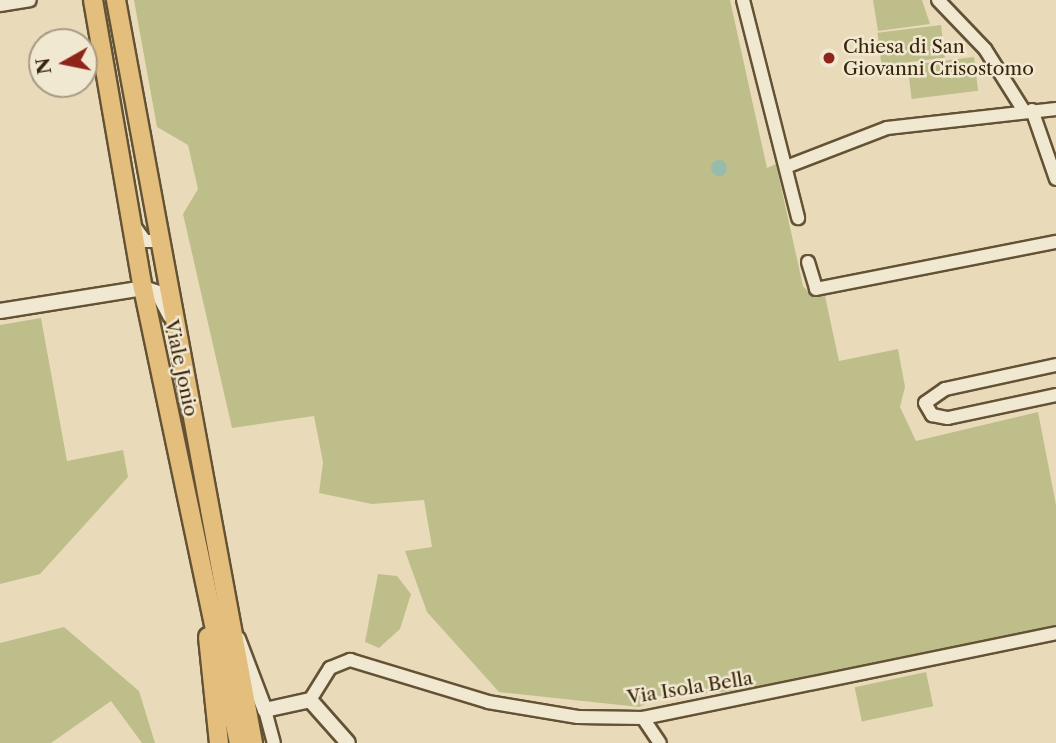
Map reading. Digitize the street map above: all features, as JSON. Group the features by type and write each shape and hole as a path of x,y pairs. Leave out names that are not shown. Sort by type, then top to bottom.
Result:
{"main road":[{"name":"Viale Jonio","path":"93,0 143,288 239,743"},
{"name":"Viale Jonio","path":"116,0 184,349 229,621 253,743"},
{"path":"202,567 219,743"}],"street":[{"path":"0,5 30,0"},
{"path":"743,0 798,218"},
{"path":"938,0 985,49 1028,110 1056,179"},
{"path":"786,167 887,128 1028,110 1056,109"},
{"path":"131,218 145,242 163,241"},
{"path":"808,262 816,289 1056,242"},
{"path":"0,311 143,288 160,297 184,349"},
{"path":"1056,365 945,389 925,403 932,415 948,418 1056,395"},
{"path":"229,621 265,710 274,743"},
{"name":"Via Isola Bella","path":"310,700 330,668 350,660 488,702 584,717 643,718 1056,633"},
{"path":"265,710 310,700 348,743"},
{"path":"643,718 660,743"}],"green space":[{"path":"134,0 730,0 767,168 776,164 803,286 814,298 825,296 839,361 898,349 905,387 900,407 916,441 1038,412 1056,505 1056,628 756,689 661,697 639,707 499,692 427,612 405,551 432,547 424,500 372,504 319,493 323,462 314,416 232,428 183,214 198,189 188,145 157,127"},
{"path":"873,0 922,0 930,24 878,31"},
{"path":"941,25 945,58 881,66 877,33"},
{"path":"974,57 978,91 912,99 907,65"},
{"path":"41,318 67,461 123,450 128,477 40,574 0,584 0,325"},
{"path":"378,574 397,576 411,594 400,629 379,648 365,642"},
{"path":"64,627 139,691 155,743 142,743 111,701 51,743 0,743 0,643"},
{"path":"926,672 933,706 862,721 855,687"}],"shaded area":[{"path":"716,160 722,160 727,168 725,174 716,176 711,171 711,165"}],"place":[{"name":"Chiesa di San Giovanni Crisostomo","path":"829,58"}]}
